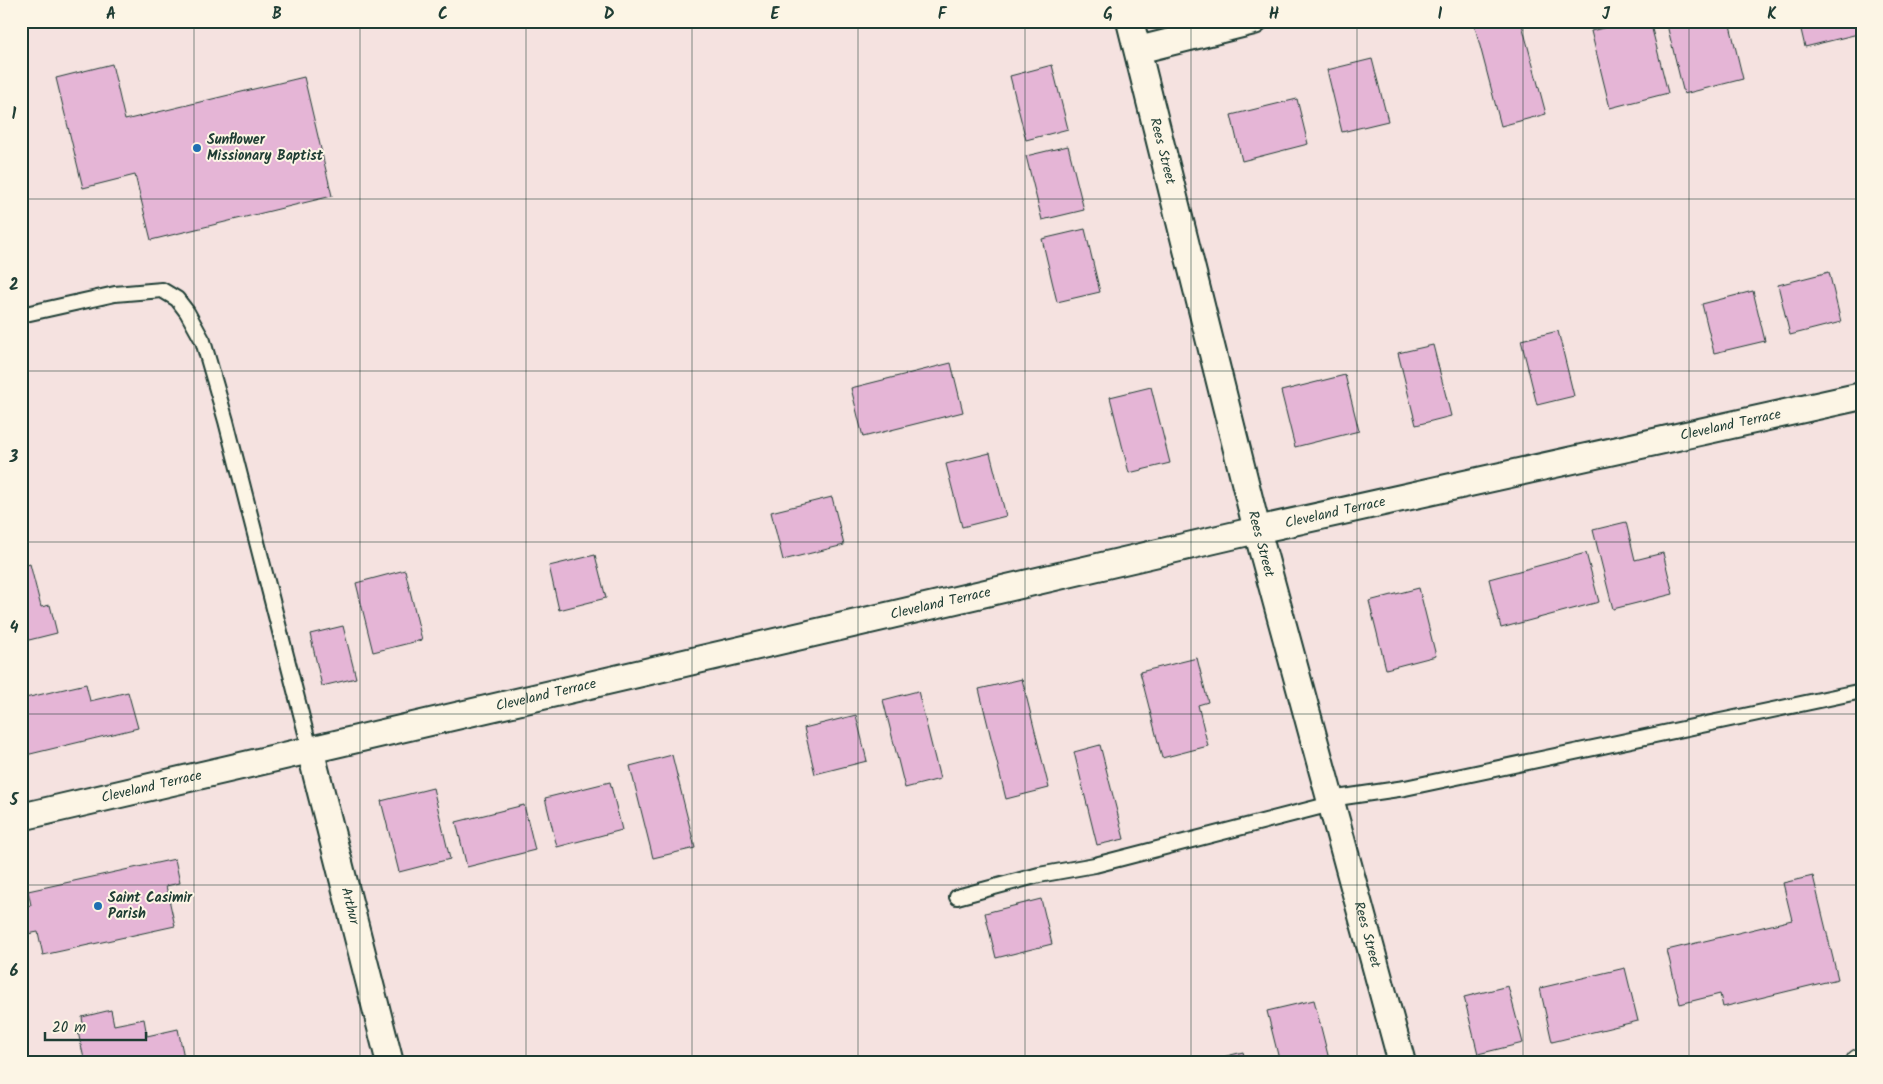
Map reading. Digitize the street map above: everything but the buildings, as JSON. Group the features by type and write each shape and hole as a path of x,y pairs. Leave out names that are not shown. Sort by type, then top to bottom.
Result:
{"street":[{"name":"Rees Street","path":"1130,21 1257,530 1402,1063"},
{"path":"1138,50 1254,21"},
{"name":"Cleveland Terrace","path":"21,817 1257,530 1862,396"},
{"name":"Arthur","path":"310,750 390,1063"}],"lane":[{"path":"21,315 115,294 162,290 177,299 187,312 203,341 226,421 310,750"},
{"path":"957,897 1039,875 1095,865 1331,801 1405,788 1862,690"}],"place":[{"name":"Sunflower Missionary Baptist","path":"197,148"},
{"name":"Saint Casimir Parish","path":"98,906"}]}
